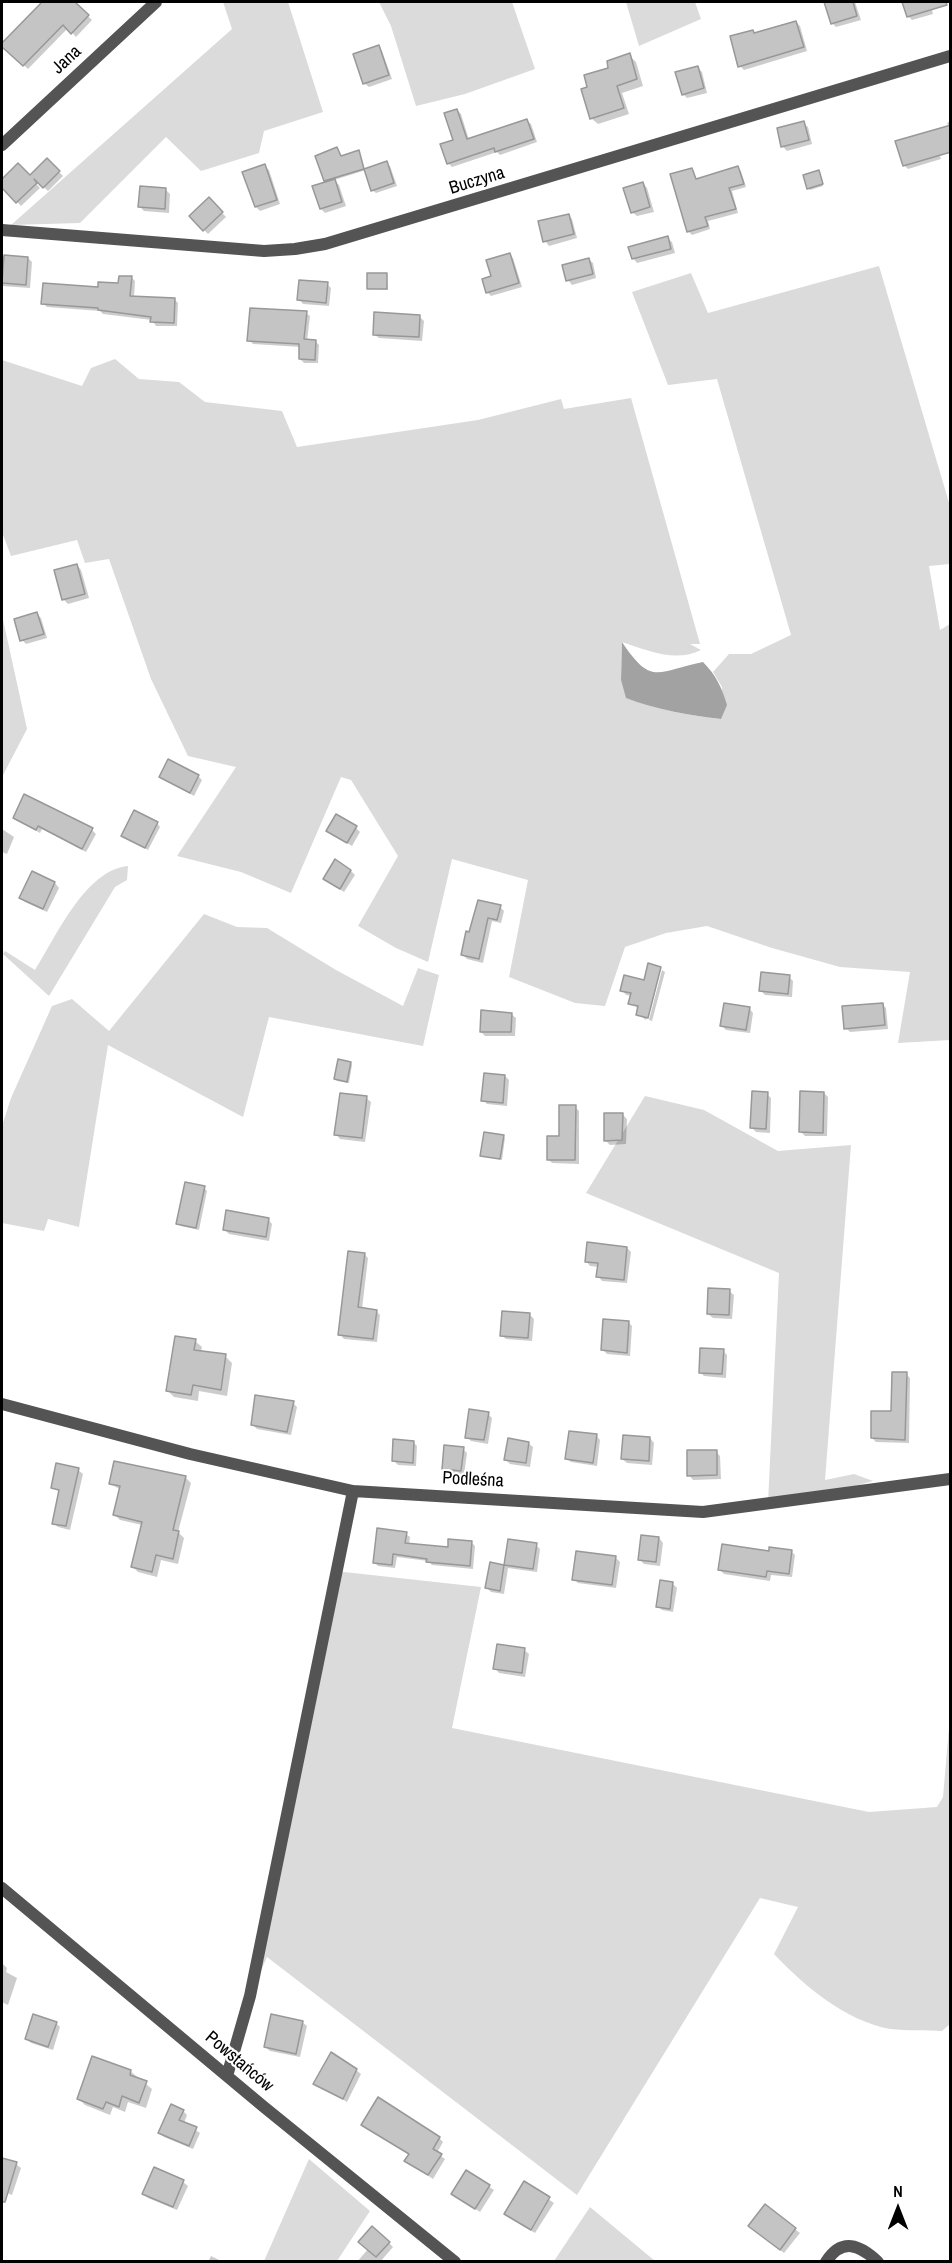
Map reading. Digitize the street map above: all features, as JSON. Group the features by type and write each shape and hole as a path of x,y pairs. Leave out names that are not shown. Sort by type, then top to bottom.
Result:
{"street":[{"name":"Jana","path":"2,145 156,2"},
{"name":"Buczyna","path":"2,230 264,251 325,244 951,56"},
{"name":"Podleśna","path":"2,1404 190,1454 353,1491 703,1512 951,1479"},
{"path":"226,2076 250,1996 353,1491"},
{"name":"Powstańców","path":"2,1887 226,2076 455,2262"},
{"path":"825,2262 831,2253 845,2246 864,2249 878,2262"}],"shaded area":[{"path":"223,2 288,2 323,112 264,131 259,153 201,171 166,137 80,223 11,225 232,29"},
{"path":"379,2 512,2 535,69 465,94 416,106 391,26"},
{"path":"626,2 695,2 701,19 639,46"},
{"path":"879,266 950,506 950,564 929,566 940,630 950,624 950,1040 898,1043 910,972 840,967 772,948 707,926 666,933 625,947 605,1006 575,1003 509,977 528,880 452,859 428,962 396,948 358,926 398,856 351,780 341,777 291,893 241,872 177,856 236,767 188,756 151,679 109,559 85,563 77,540 11,556 2,532 2,360 82,386 91,368 115,359 139,379 179,382 205,402 282,411 297,447 478,420 561,399 564,409 631,398 700,644 690,644 701,650 681,655 661,654 622,642 621,680 627,698 673,712 721,719 722,687 713,672 729,654 751,654 791,635 717,379 668,385 632,292 691,273 708,313"},
{"path":"2,615 27,729 2,777"},
{"path":"622,642 641,665 656,672 703,662 721,687 727,705 721,719 673,712 626,698 621,680"},
{"path":"128,866 127,880 115,887 49,996 3,954 5,951 35,970 62,924 85,892 98,879 113,870"},
{"path":"204,914 237,927 267,928 336,970 403,1006 418,968 439,975 423,1046 269,1017 243,1117 108,1045 79,1227 48,1219 44,1231 2,1223 2,1126 11,1098 52,1006 72,999 109,1031"},
{"path":"645,1096 704,1110 778,1151 851,1145 825,1480 854,1474 873,1481 820,1496 768,1503 779,1273 586,1193"},
{"path":"344,1572 481,1587 452,1728 869,1812 937,1807 943,1797 950,1716 950,2024 942,2031 890,2029 874,2025 842,2010 812,1990 774,1954 798,1907 760,1898 577,2195 267,1957 250,1996 336,1574"},
{"path":"309,2159 370,2211 337,2261 264,2261"},
{"path":"590,2207 655,2261 554,2261"}],"building":[{"path":"42,2 75,2 89,15 71,34 63,25 23,66 2,47 2,43"},
{"path":"824,2 853,2 857,16 831,24"},
{"path":"902,2 946,2 947,5 907,17"},
{"path":"796,21 804,47 738,67 730,36 753,30 754,33"},
{"path":"379,45 389,75 363,84 353,54"},
{"path":"630,53 637,79 617,86 624,108 590,119 581,89 587,87 584,75 608,68 607,61"},
{"path":"698,66 704,88 682,95 675,72"},
{"path":"457,109 467,139 527,119 534,139 495,152 494,148 447,164 440,144 453,140 444,113"},
{"path":"804,121 809,140 781,147 777,128"},
{"path":"951,125 951,152 903,166 895,141"},
{"path":"337,147 341,156 359,150 364,169 324,181 315,156"},
{"path":"47,158 60,171 43,188 34,179 37,183 16,203 2,188 2,179 18,163 30,175"},
{"path":"387,161 394,183 371,191 364,169"},
{"path":"265,164 277,200 255,207 242,172"},
{"path":"738,166 744,184 729,188 736,209 705,217 708,226 687,232 670,174 692,168 696,179"},
{"path":"819,170 823,184 807,189 803,175"},
{"path":"335,179 342,202 320,209 312,186"},
{"path":"643,182 650,207 631,213 623,188"},
{"path":"140,186 166,188 165,209 138,207"},
{"path":"209,197 223,212 203,231 189,216"},
{"path":"569,214 574,234 543,242 538,221"},
{"path":"668,236 671,249 632,259 628,247"},
{"path":"510,253 519,283 486,293 482,279 491,276 486,260"},
{"path":"4,255 28,257 26,285 2,283"},
{"path":"589,258 593,274 566,281 562,265"},
{"path":"367,273 387,273 387,289 367,289"},
{"path":"119,276 132,276 130,296 175,298 174,323 150,322 151,317 98,310 98,308 41,304 43,283 98,287 98,282 118,283"},
{"path":"299,280 328,282 326,303 297,300"},
{"path":"250,308 307,311 304,339 316,340 315,360 299,359 299,344 247,341"},
{"path":"374,312 420,315 419,337 373,335"},
{"path":"77,564 85,594 62,600 54,570"},
{"path":"37,612 44,634 20,641 14,619"},
{"path":"168,759 199,775 190,793 159,777"},
{"path":"24,794 93,828 82,849 38,826 36,830 13,818"},
{"path":"134,810 158,822 145,848 121,836"},
{"path":"336,814 357,826 347,843 326,831"},
{"path":"335,859 351,870 340,889 323,879"},
{"path":"32,871 55,882 43,909 19,898"},
{"path":"478,900 501,905 497,920 488,918 479,959 461,955 466,931 469,932"},
{"path":"648,963 661,967 648,1018 636,1015 638,1006 628,1004 631,993 620,991 624,975 644,980"},
{"path":"761,972 790,975 788,994 759,991"},
{"path":"724,1003 750,1007 746,1030 720,1026"},
{"path":"883,1003 885,1025 844,1029 842,1006"},
{"path":"481,1010 512,1013 511,1032 480,1032"},
{"path":"338,1059 351,1062 347,1082 334,1079"},
{"path":"484,1073 505,1075 503,1103 481,1101"},
{"path":"752,1091 768,1092 766,1129 750,1128"},
{"path":"800,1091 824,1092 823,1133 799,1132"},
{"path":"340,1093 367,1096 362,1138 334,1135"},
{"path":"559,1105 576,1105 575,1160 547,1160 547,1136 559,1136"},
{"path":"604,1113 623,1113 622,1140 604,1141"},
{"path":"484,1132 504,1135 500,1159 480,1156"},
{"path":"185,1182 205,1186 196,1228 176,1224"},
{"path":"226,1210 269,1218 266,1237 223,1230"},
{"path":"587,1242 627,1247 624,1280 596,1277 598,1263 585,1262"},
{"path":"348,1251 365,1253 358,1307 377,1310 373,1339 338,1335"},
{"path":"708,1288 730,1289 729,1315 707,1314"},
{"path":"502,1311 530,1313 528,1338 500,1336"},
{"path":"603,1319 629,1321 627,1353 601,1350"},
{"path":"175,1336 196,1339 194,1350 226,1354 221,1390 193,1385 191,1395 166,1391"},
{"path":"700,1348 724,1349 722,1374 699,1373"},
{"path":"892,1372 907,1372 905,1440 871,1438 871,1411 891,1411"},
{"path":"255,1395 294,1401 287,1432 251,1425"},
{"path":"469,1409 489,1412 484,1440 465,1438"},
{"path":"569,1431 597,1434 593,1463 565,1459"},
{"path":"623,1435 650,1437 649,1461 621,1459"},
{"path":"508,1438 529,1442 526,1463 504,1460"},
{"path":"393,1439 414,1441 413,1463 392,1461"},
{"path":"444,1445 464,1447 461,1471 442,1469"},
{"path":"687,1450 717,1450 717,1475 687,1476"},
{"path":"114,1461 186,1476 173,1530 179,1531 173,1559 156,1555 152,1572 131,1567 142,1522 113,1515 120,1486 109,1484"},
{"path":"56,1463 79,1468 66,1526 52,1524 59,1490 51,1488"},
{"path":"377,1528 407,1532 405,1543 448,1547 448,1539 472,1541 470,1566 426,1562 427,1559 393,1554 392,1565 373,1563"},
{"path":"641,1535 659,1537 656,1562 638,1560"},
{"path":"508,1539 537,1543 533,1569 504,1565"},
{"path":"722,1544 769,1551 769,1547 792,1550 789,1574 767,1571 766,1577 718,1570"},
{"path":"576,1551 616,1556 612,1585 572,1580"},
{"path":"490,1562 504,1565 500,1591 485,1588"},
{"path":"660,1580 673,1582 670,1609 656,1607"},
{"path":"497,1644 525,1648 522,1673 493,1669"},
{"path":"33,2014 57,2022 48,2047 25,2039"},
{"path":"271,2014 303,2021 296,2054 264,2047"},
{"path":"331,2052 357,2069 343,2099 313,2084"},
{"path":"92,2056 131,2070 130,2075 147,2081 139,2103 122,2096 119,2107 106,2102 103,2109 77,2099"},
{"path":"378,2097 440,2137 433,2149 442,2154 428,2175 404,2161 409,2154 361,2125"},
{"path":"171,2104 184,2110 179,2120 197,2127 189,2146 158,2133"},
{"path":"2,2158 17,2162 5,2202 2,2202"},
{"path":"154,2167 184,2180 173,2207 142,2194"},
{"path":"466,2170 490,2185 475,2209 451,2194"},
{"path":"524,2181 550,2197 531,2230 504,2214"},
{"path":"765,2204 796,2228 780,2250 748,2226"},
{"path":"372,2226 390,2242 376,2257 358,2242"}]}
